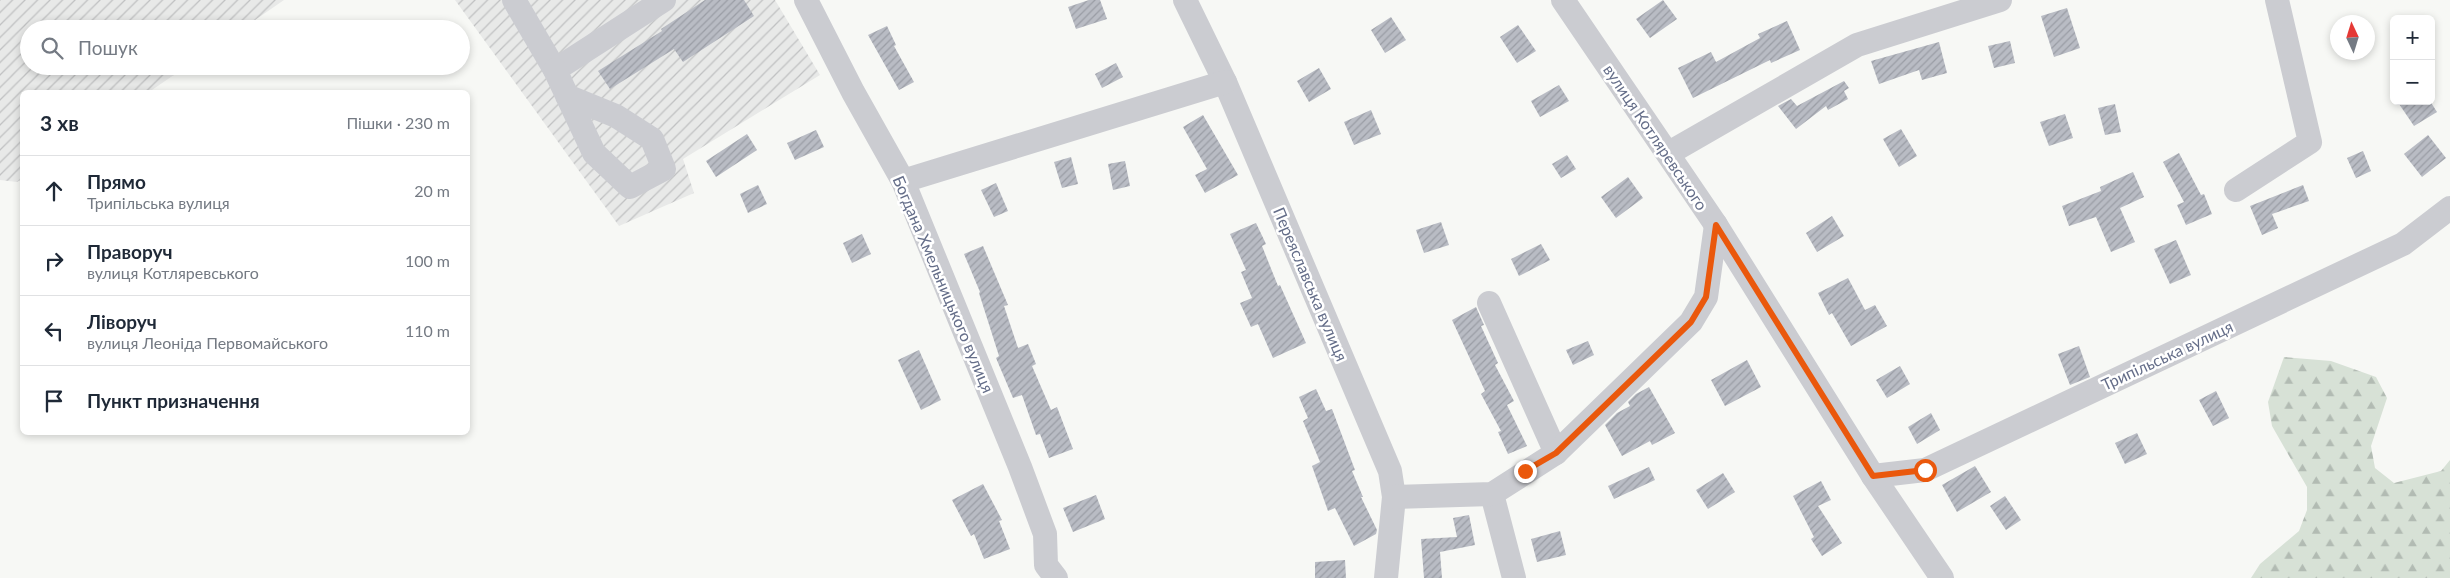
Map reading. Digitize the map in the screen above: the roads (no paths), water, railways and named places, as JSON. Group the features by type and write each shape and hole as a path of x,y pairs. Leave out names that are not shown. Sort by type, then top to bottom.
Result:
{"street":[{"path":"514,0 555,70 567,96"},
{"path":"555,70 664,0"},
{"name":"Богдана Хмельницького вулиця","path":"806,0 853,92 903,181 1020,467 1045,534 1047,574"},
{"name":"Переяславська вулиця","path":"1185,0 1225,82 1390,471 1394,497 1386,578"},
{"name":"вулиця Котляревського","path":"1563,0 1716,225 1873,476 1942,578"},
{"path":"1669,154 1857,45 2000,0"},
{"path":"2236,190 2310,142 2277,0"},
{"path":"903,181 1225,82"},
{"name":"Трипільська вулиця","path":"1873,476 1925,470 2403,244 2450,208"},
{"path":"1394,497 1492,494 1556,453 1691,322 1706,297 1716,225"},
{"path":"1489,302 1556,453"},
{"path":"1492,494 1514,578"}]}
